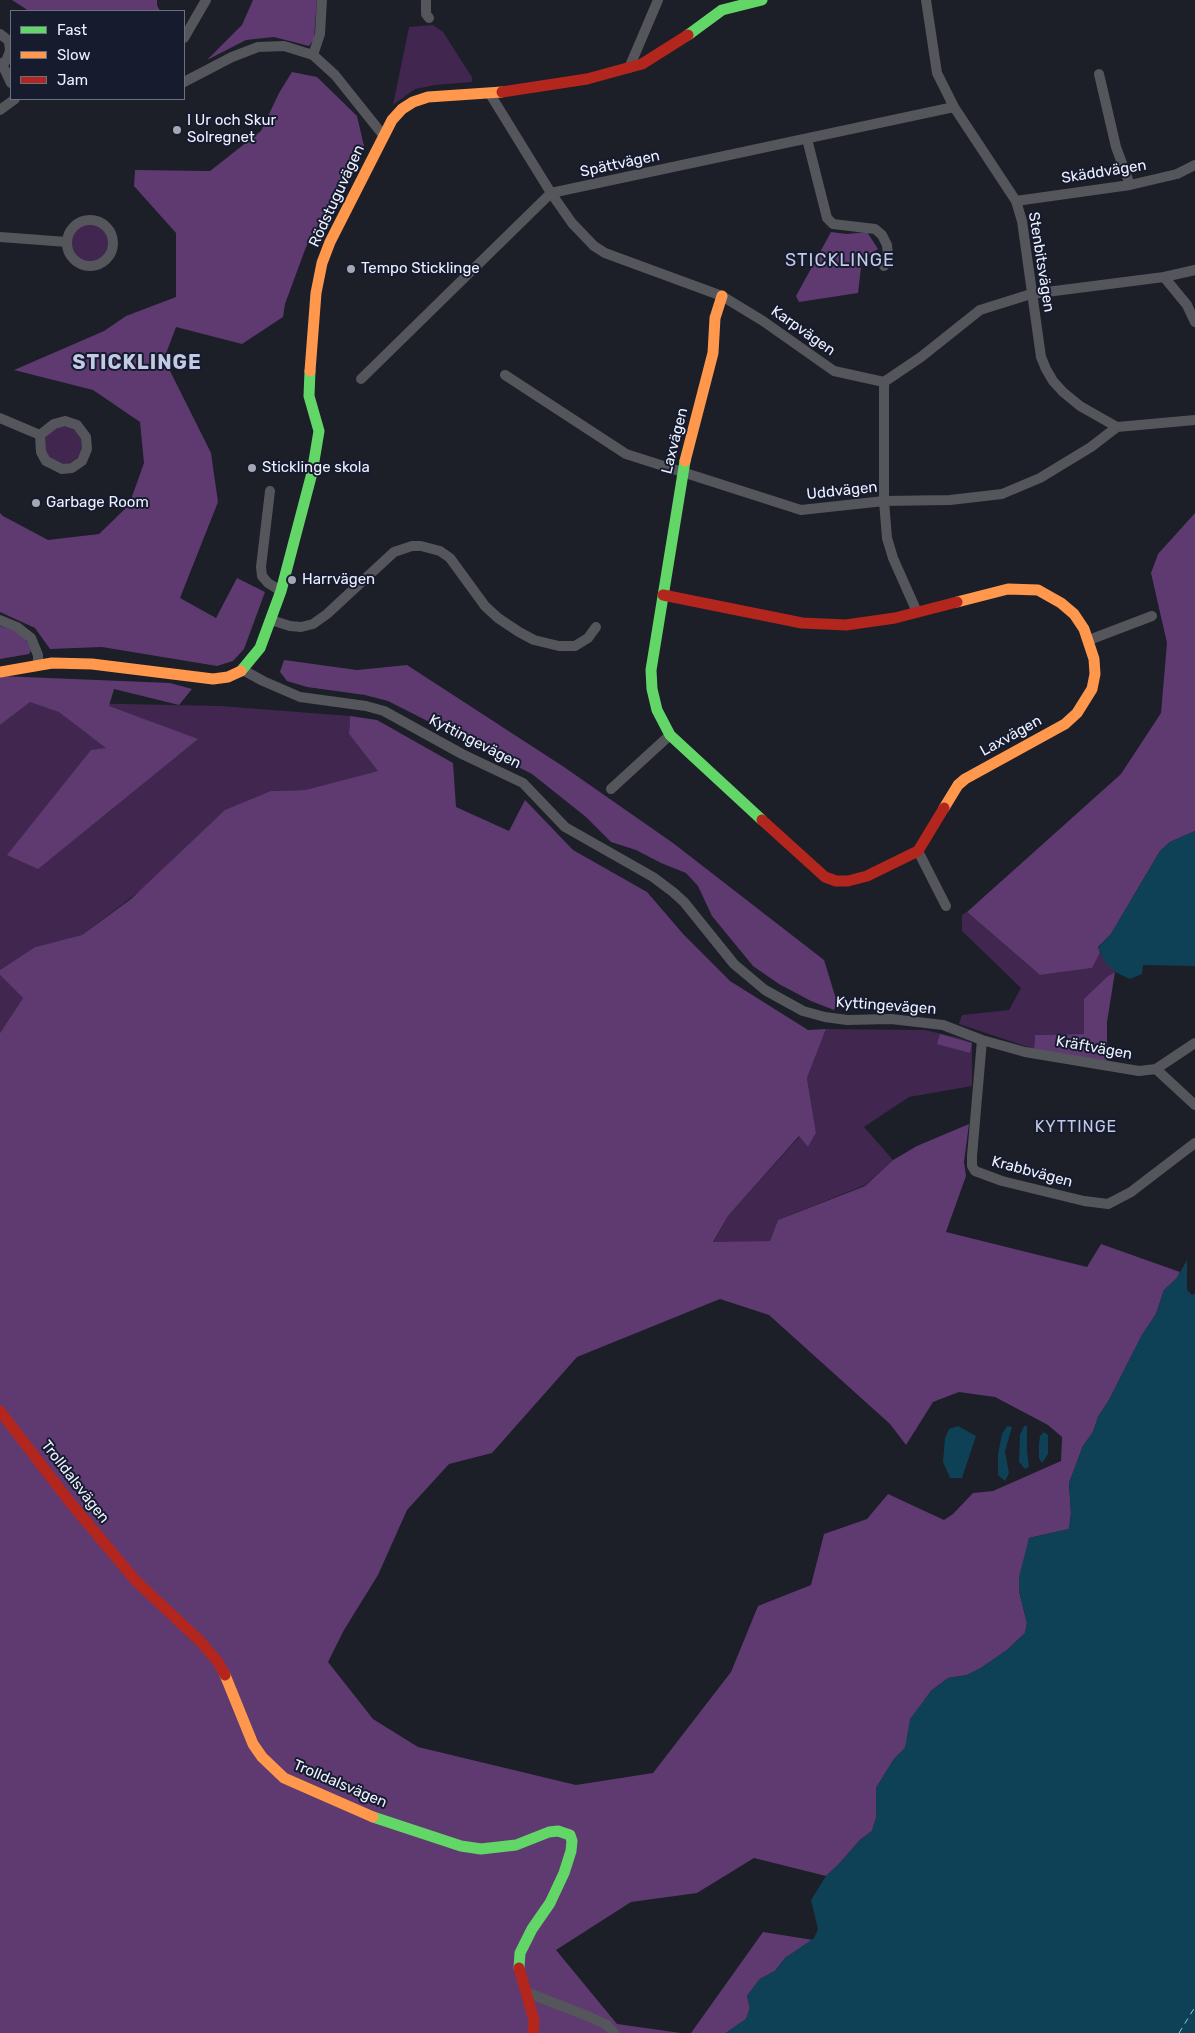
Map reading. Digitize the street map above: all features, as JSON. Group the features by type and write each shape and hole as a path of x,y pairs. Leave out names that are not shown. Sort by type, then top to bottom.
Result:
{"street":[{"path":"185,36 206,0"},
{"path":"313,55 320,34 322,0"},
{"path":"426,0 426,14 429,18"},
{"path":"629,68 658,0"},
{"name":"Rödstuguvägen","path":"243,670 260,648 281,591 304,507 319,431 309,396 309,384 310,350 317,285 322,263 330,242 392,120 402,109 428,96 490,94 587,79 642,64 656,56 721,5 762,0"},
{"name":"Stenbitsvägen","path":"926,0 937,73 954,108 1016,201 1022,221 1041,356 1053,381 1063,392 1080,406 1117,426"},
{"path":"0,34 5,37 10,46 9,56 1,64 10,82"},
{"path":"185,81 232,57 258,47 284,46 313,55 335,75 383,135"},
{"path":"1100,74 1116,147 1130,184"},
{"name":"Karpvägen","path":"490,94 551,193 572,223 594,246 605,253 722,296 763,321 834,372 884,382"},
{"path":"0,110 14,100"},
{"name":"Spättvägen","path":"551,193 954,108"},
{"path":"807,139 827,218 833,224 875,229 882,235 887,245 888,256 884,266"},
{"name":"Skäddvägen","path":"1016,201 1130,184 1177,174 1195,165"},
{"path":"362,379 551,193"},
{"path":"87,220 95,220 108,228 113,243 108,258 100,264 91,266 76,262 68,250 67,242 68,234 73,227 87,220"},
{"path":"0,237 67,242"},
{"path":"917,612 893,558 887,538 884,501 884,382 921,357 980,310 1032,294 1164,277 1195,270"},
{"path":"1164,277 1187,305 1195,322"},
{"name":"Laxvägen","path":"663,595 802,624 828,626 875,622 1008,588 1038,590 1049,595 1074,614 1089,640 1094,659 1092,689 1077,713 1065,724 965,779 950,796 918,850 867,876 848,881 836,881 825,877 670,735 658,710 652,689 652,670 663,595 682,471 708,375 713,353 715,318 722,296"},
{"name":"Uddvägen","path":"504,375 626,454 801,510 884,501 950,500 983,497 1011,491 1040,478 1091,447 1117,426"},
{"path":"0,418 40,435"},
{"path":"1117,426 1195,420"},
{"path":"65,421 77,425 86,437 87,449 82,461 72,468 62,469 54,467 46,461 41,452 40,435 54,424 65,421"},
{"path":"270,491 261,567 262,576 268,583 281,591"},
{"path":"270,620 290,626 301,627 313,624 327,614 394,552 412,546 422,546 440,551 450,558 485,606 498,618 534,640 554,646 575,646 588,638 596,626"},
{"path":"1089,640 1152,616"},
{"path":"0,620 18,628 31,638 38,655 38,664"},
{"path":"0,672 38,664 92,664 213,679 228,677 243,670"},
{"name":"Kyttingevägen","path":"243,670 270,684 300,696 366,706 384,711 462,754 523,783 565,827 653,877 673,892 684,902 734,964 765,990 783,1001 826,1017 847,1020 899,1020 943,1025 982,1040"},
{"path":"611,790 670,735"},
{"path":"918,850 946,906"},
{"name":"Kräftvägen","path":"982,1040 1025,1052 1139,1071 1156,1069"},
{"name":"Krabbvägen","path":"982,1040 972,1156 972,1166 975,1171 1002,1181 1065,1197 1108,1204 1132,1192 1195,1144"},
{"path":"1195,1043 1156,1069 1195,1106"},
{"name":"Trolldalsvägen","path":"0,1411 69,1501 136,1581 200,1641 218,1662 230,1684 253,1744 262,1758 284,1778 374,1817 461,1846 481,1849 499,1848 516,1845 549,1832 558,1831 570,1835 571,1850 564,1873 550,1903 532,1928 520,1953 520,1967 534,2020 533,2033"},
{"path":"526,1992 590,2017 607,2025 614,2033"}],"shaded area":[{"path":"12,0 157,0 160,10 27,10"},
{"path":"253,0 317,0 314,39 309,46 274,37 246,40 207,60 242,25"},
{"path":"433,25 443,32 472,77 472,82 435,85 415,89 393,105 409,27"},
{"path":"292,72 317,77 357,116 364,146 306,247 285,304 283,317 242,344 176,327 164,359 211,453 218,502 180,598 216,618 237,578 265,592 244,649 233,661 217,666 102,647 50,649 35,628 0,612 0,513 48,540 99,534 129,505 144,463 140,422 93,390 14,370 104,331 126,316 176,297 176,233 134,186 135,170 210,171 261,131 279,93"},
{"path":"90,224 103,230 109,243 103,256 90,262 77,256 71,243 77,230"},
{"path":"831,232 847,234 867,232 878,249 862,259 858,293 799,302 796,296"},
{"path":"63,426 76,432 82,445 76,458 63,464 50,458 44,445 50,432"},
{"path":"1195,513 1195,831 1170,842 1160,851 1111,934 1098,947 1100,953 1092,968 1040,975 967,912 1121,774 1161,713 1167,643 1151,573 1158,554"},
{"path":"0,626 13,630 24,638 31,651 29,654 0,659"},
{"path":"284,660 357,670 407,665 564,767 673,843 824,960 837,1002 834,1010 811,1001 779,984 753,966 712,916 698,886 686,873 636,850 611,842 586,817 532,774 388,701 365,695 307,687 287,681 280,672"},
{"path":"0,676 170,683 192,689 179,705 114,689 109,706 198,739 38,869 7,855 91,750 106,748 59,712 30,702 0,725"},
{"path":"29,702 220,706 350,716 349,734 379,771 305,790 271,791 82,935 35,947 0,970 0,725"},
{"path":"350,716 377,720 453,763 456,807 509,831 525,800 573,850 647,892 684,935 730,981 808,1030 826,1029 807,1078 816,1133 808,1147 799,1136 728,1216 713,1242 770,1241 778,1220 865,1186 893,1160 917,1146 969,1124 964,1162 966,1176 946,1232 1087,1267 1101,1244 1180,1272 1177,1278 1164,1290 1156,1314 1142,1335 1109,1400 1098,1417 1093,1432 1083,1446 1069,1483 1071,1513 1069,1529 1029,1538 1019,1591 1027,1623 1025,1633 1007,1650 981,1668 967,1675 948,1678 931,1691 922,1704 905,1748 894,1759 876,1788 876,1818 872,1831 860,1840 826,1876 754,1858 697,1893 631,1902 556,1950 617,2024 681,2033 0,2033 0,1033 23,998 0,975 0,970 35,947 82,935 131,899 225,810 271,791 305,790 378,771 349,734","holes":["720,1299 769,1315 890,1424 906,1445 933,1402 959,1392 995,1397 1048,1425 1062,1437 1061,1461 993,1491 973,1493 953,1514 944,1520 888,1494 867,1519 824,1534 811,1585 758,1606 731,1672 653,1773 576,1785 418,1747 373,1719 328,1662 344,1630 378,1575 407,1510 449,1464 492,1453 577,1357"]},
{"path":"967,912 1040,975 1092,968 1100,953 1115,972 1108,976 1084,1034 1035,1035 1034,1049 959,1024 962,1015 1009,1010 1021,988 962,931 962,915"},
{"path":"1115,972 1107,1022 1107,1061 1034,1049 1035,1035 1084,1034 1084,999 1108,976"},
{"path":"0,975 23,998 0,1033"},
{"path":"826,1029 925,1030 972,1043 972,1086 909,1097 864,1127 893,1160 865,1185 778,1220 770,1241 713,1243 728,1216 800,1136 808,1147 816,1133 807,1078"},
{"path":"940,1034 972,1043 970,1053 937,1044"},
{"path":"763,1932 813,1940 785,1958 775,1971 760,1979 747,1996 750,2008 746,2019 726,2033 691,2033"}],"water":[{"path":"1195,831 1195,966 1143,965 1142,974 1130,979 1115,972 1105,962 1098,948 1111,934 1160,851 1170,842"},
{"path":"1187,1260 1187,1290 1192,1295 1195,1294 1195,2033 726,2033 746,2019 750,2008 747,1996 760,1979 775,1971 785,1958 814,1938 818,1929 811,1900 826,1876 860,1840 872,1831 876,1818 876,1788 894,1759 905,1748 910,1719 931,1691 948,1678 967,1675 981,1668 1007,1650 1025,1633 1027,1623 1019,1591 1019,1577 1029,1538 1069,1529 1071,1513 1069,1483 1083,1446 1093,1432 1098,1417 1109,1400 1142,1335 1156,1314 1164,1290 1177,1278"},
{"path":"958,1426 976,1436 962,1478 950,1478 943,1462 945,1438 949,1429"},
{"path":"1007,1426 1012,1427 1005,1451 1009,1473 1005,1481 998,1475 998,1454 1002,1434"},
{"path":"1024,1426 1027,1426 1029,1467 1025,1469 1019,1462 1020,1435"},
{"path":"1044,1432 1048,1435 1048,1454 1042,1463 1039,1458 1039,1444 1040,1436"}],"ferry route":[{"path":"1179,2033 1195,2007"}],"traffic: fast":[{"path":"688,35 722,10 762,0"},
{"path":"241,671 260,648 281,591 312,473 319,431 309,396 310,371"},
{"path":"685,461 651,670 652,689 657,710 670,735 762,820"},
{"path":"373,1817 461,1846 481,1849 516,1845 549,1832 558,1831 570,1835 572,1841 571,1851 564,1873 550,1903 532,1929 520,1953 519,1968"}],"traffic: slow":[{"path":"310,371 316,293 322,263 330,242 392,120 402,109 413,102 428,97 502,92"},
{"path":"685,461 713,353 715,318 722,296"},
{"path":"944,808 958,785 965,779 1065,724 1077,713 1092,689 1095,674 1094,659 1084,629 1074,614 1061,603 1038,590 1008,589 957,602"},
{"path":"0,672 52,663 92,664 213,679 228,677 241,671"},
{"path":"225,1675 253,1744 262,1757 284,1778 373,1817"}],"traffic: jam":[{"path":"502,92 587,79 642,64 688,35"},
{"path":"663,595 802,623 846,625 895,618 957,602"},
{"path":"762,820 825,877 836,881 848,881 867,876 918,851 944,808"},
{"path":"0,1411 69,1501 136,1581 200,1641 218,1662 225,1675"},
{"path":"519,1968 534,2020 533,2033"}],"place":[{"name":"I Ur och Skur Solregnet","path":"177,130"},
{"name":"Tempo Sticklinge","path":"351,269"},
{"name":"Sticklinge skola","path":"252,468"},
{"name":"Garbage Room","path":"36,503"},
{"name":"Harrvägen","path":"292,580"}],"district":[{"name":"STICKLINGE","path":"840,261"},
{"name":"STICKLINGE","path":"137,363"},
{"name":"KYTTINGE","path":"1076,1127"}]}
